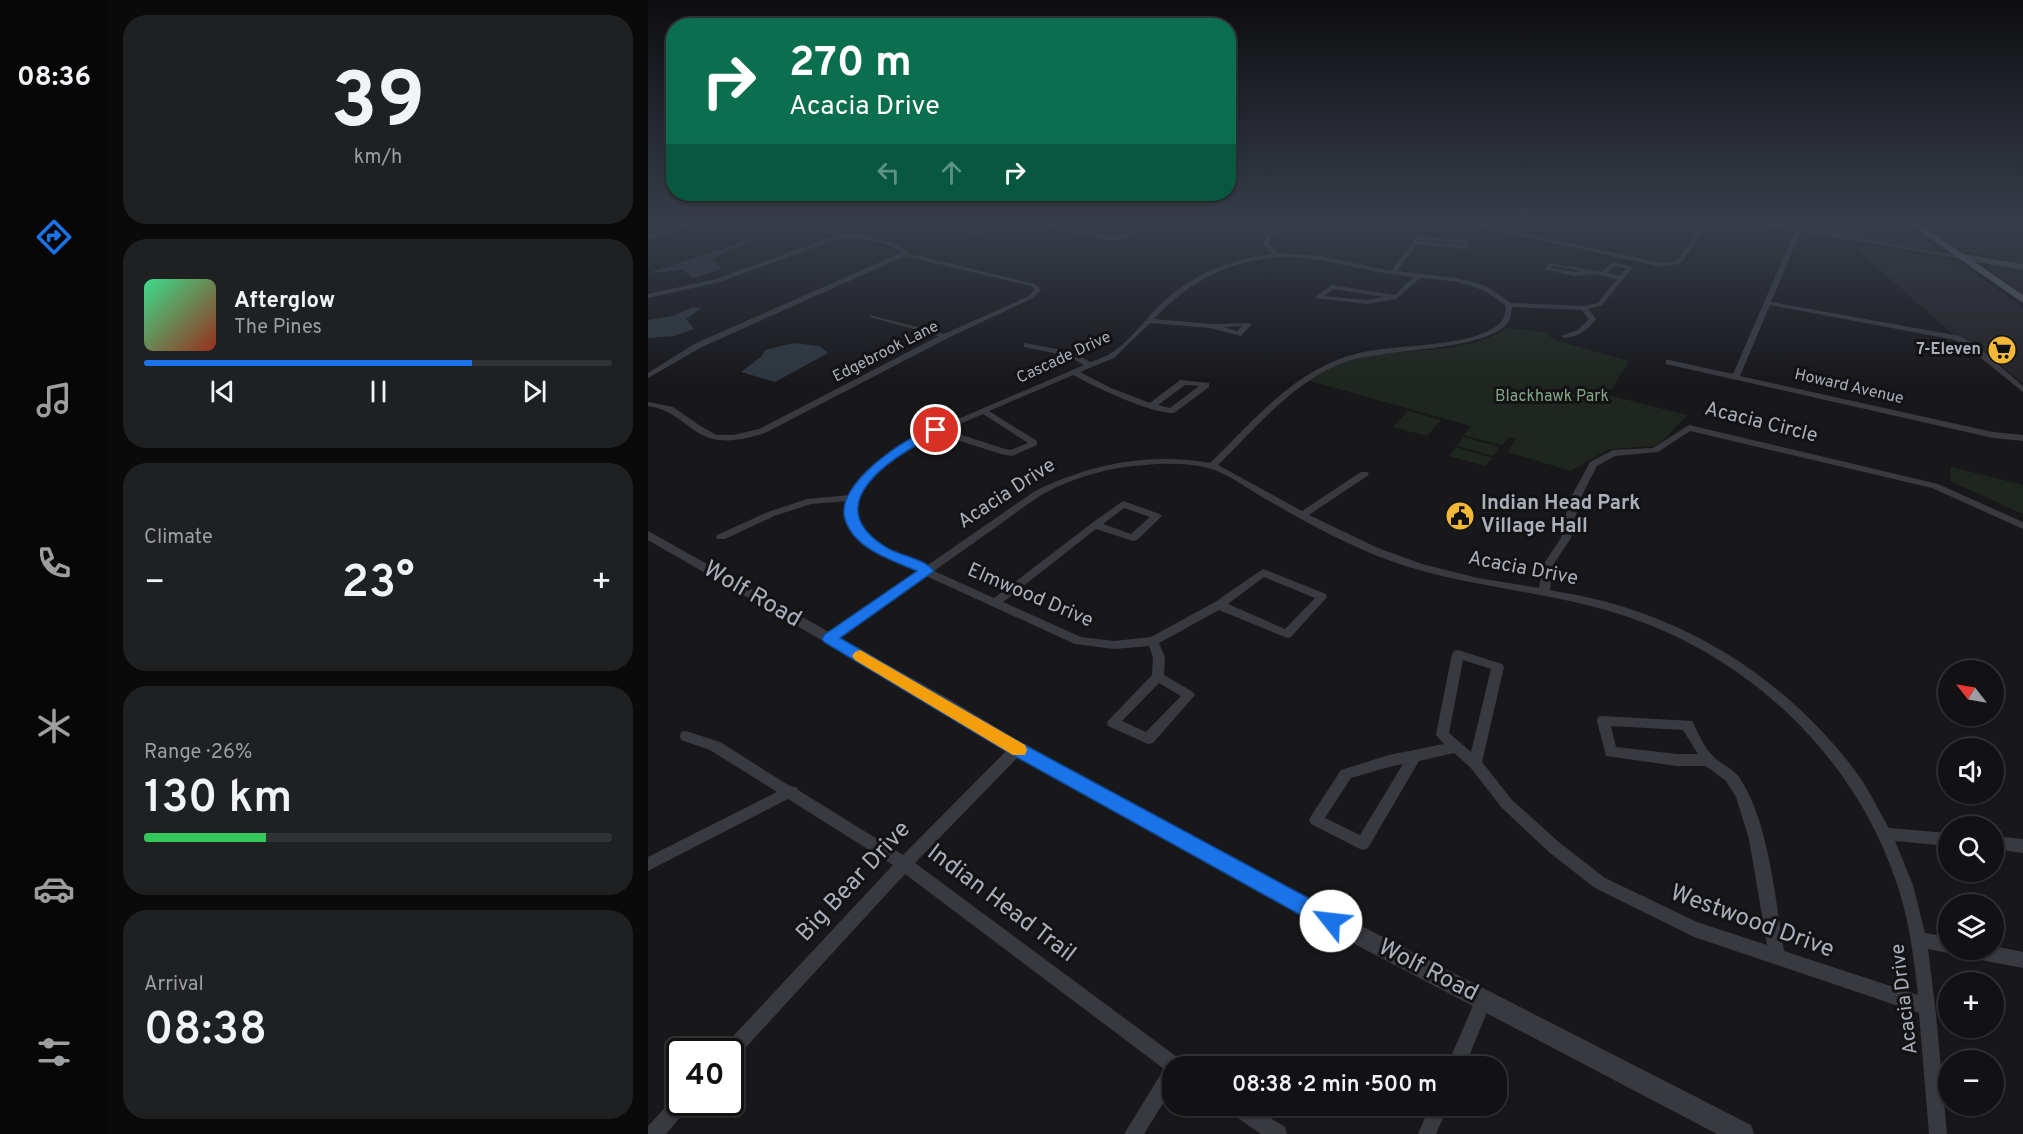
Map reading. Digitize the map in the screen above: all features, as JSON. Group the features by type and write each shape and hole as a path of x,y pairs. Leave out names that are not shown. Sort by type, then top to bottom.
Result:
{"main road":[{"path":"1989,276 2023,300"}],"street":[{"path":"648,296 732,276"},
{"path":"648,376 699,345 855,276"},
{"name":"Edgebrook Lane","path":"648,404 676,410 715,437 742,437 762,430 945,336 1031,297 1037,292 1037,288 990,276"},
{"name":"Cascade Drive","path":"853,498 871,474 889,456 936,430 1090,365 1126,345 1150,321 1160,307 1194,281 1207,276"},
{"name":"Cascade Drive","path":"1418,276 1474,284 1490,290 1509,305"},
{"path":"1396,297 1332,287 1318,297 1367,302 1396,297 1418,276"},
{"path":"1212,466 1294,386 1314,372 1340,361 1374,352 1458,342 1483,336 1503,323 1509,305 1584,308 1600,304 1621,278 1612,276"},
{"path":"1736,376 1779,276"},
{"path":"1767,303 1957,338 1973,347 2023,390"},
{"path":"1565,336 1576,335 1593,319 1584,308"},
{"path":"872,316 945,336"},
{"path":"1150,321 1210,326"},
{"path":"1027,345 1070,354 1090,365"},
{"name":"Howard Avenue","path":"1670,362 1993,435 2023,438"},
{"path":"1073,372 1115,394 1151,406 1171,411 1206,385 1183,382 1151,406"},
{"path":"936,430 1004,452 1012,453 1034,443 983,411"},
{"name":"Acacia Circle","path":"1544,593 1548,566 1566,538 1574,501 1593,464 1613,453 1655,450 1689,428 1935,486 2023,526"},
{"name":"Acacia Drive","path":"829,639 1038,493 1068,477 1097,468 1162,460 1212,466 1353,542 1398,560 1475,581 1608,607 1643,618 1704,644 1741,668 1792,707 1828,744 1863,792 1887,834 1919,940 1938,1134"},
{"path":"1302,515 1364,474"},
{"path":"721,537 771,514 810,501 853,498 850,518 862,537 886,553 927,571"},
{"path":"997,602 1095,525 1123,504 1157,516 1133,538 1095,525"},
{"name":"Wolf Road","path":"650,538 1017,749 1331,921 1742,1134"},
{"name":"Elmwood Drive","path":"927,571 1078,641 1114,645 1153,641 1219,605 1263,573 1322,597 1287,634 1219,605"},
{"path":"1153,641 1159,657 1158,677 1113,722 1148,739 1189,695 1158,677"},
{"name":"Westwood Drive","path":"1475,763 1498,667 1458,654 1442,735 1475,763 1507,804 1555,848 1600,883 1694,929 1927,1007"},
{"path":"1708,760 1677,760 1611,752 1603,721 1687,725 1708,760 1733,780 1748,812 1766,888 1777,958"},
{"name":"Indian Head Trail","path":"686,736 715,746 791,791 904,864 1162,1056"},
{"path":"1414,757 1364,843 1316,820 1346,774 1389,761 1455,747"},
{"name":"Big Bear Drive","path":"743,1038 904,864 1017,749"},
{"path":"648,864 791,791"},
{"path":"1887,834 1938,838"},
{"path":"2004,844 2023,846"},
{"path":"1919,940 1938,943"},
{"path":"2004,956 2023,960"},
{"path":"1460,1056 1484,1000"},
{"path":"1133,1134 1162,1088"},
{"path":"653,1134 669,1116"},
{"path":"1250,1116 1278,1134"},
{"path":"1427,1134 1435,1116"}],"shaded area":[{"path":"1886,276 1978,276 2023,308 2023,384 1992,358 1953,334"},
{"path":"1998,276 2023,276 2023,294"},
{"path":"693,307 702,308 686,319 694,329 674,336 648,338 648,320 673,316"},
{"path":"794,343 819,346 828,353 775,382 741,372 762,356 765,350"}],"green space":[{"name":"Blackhawk Park","path":"1507,328 1548,332 1548,336 1558,341 1629,361 1608,395 1687,415 1668,436 1655,446 1609,449 1571,471 1507,452 1516,439 1509,437 1502,445 1464,435 1471,426 1310,381 1332,367 1356,359 1461,346 1485,339"},
{"path":"1408,411 1441,420 1427,436 1393,427"},
{"path":"1464,437 1499,447 1493,456 1457,446"},
{"path":"1456,447 1492,458 1485,466 1449,456"},
{"path":"1951,467 2023,485 2023,514 1950,481"}],"slow traffic":[{"path":"860,656 945,704 1019,750"}],"place":[{"name":"7-Eleven","path":"2002,350"},
{"name":"Indian Head Park Village Hall","path":"1460,516"}],"route":[{"path":"936,430 897,450 880,464 853,498 850,518 862,537 886,553 927,571 829,639 945,704 1017,749 1331,921"}]}
